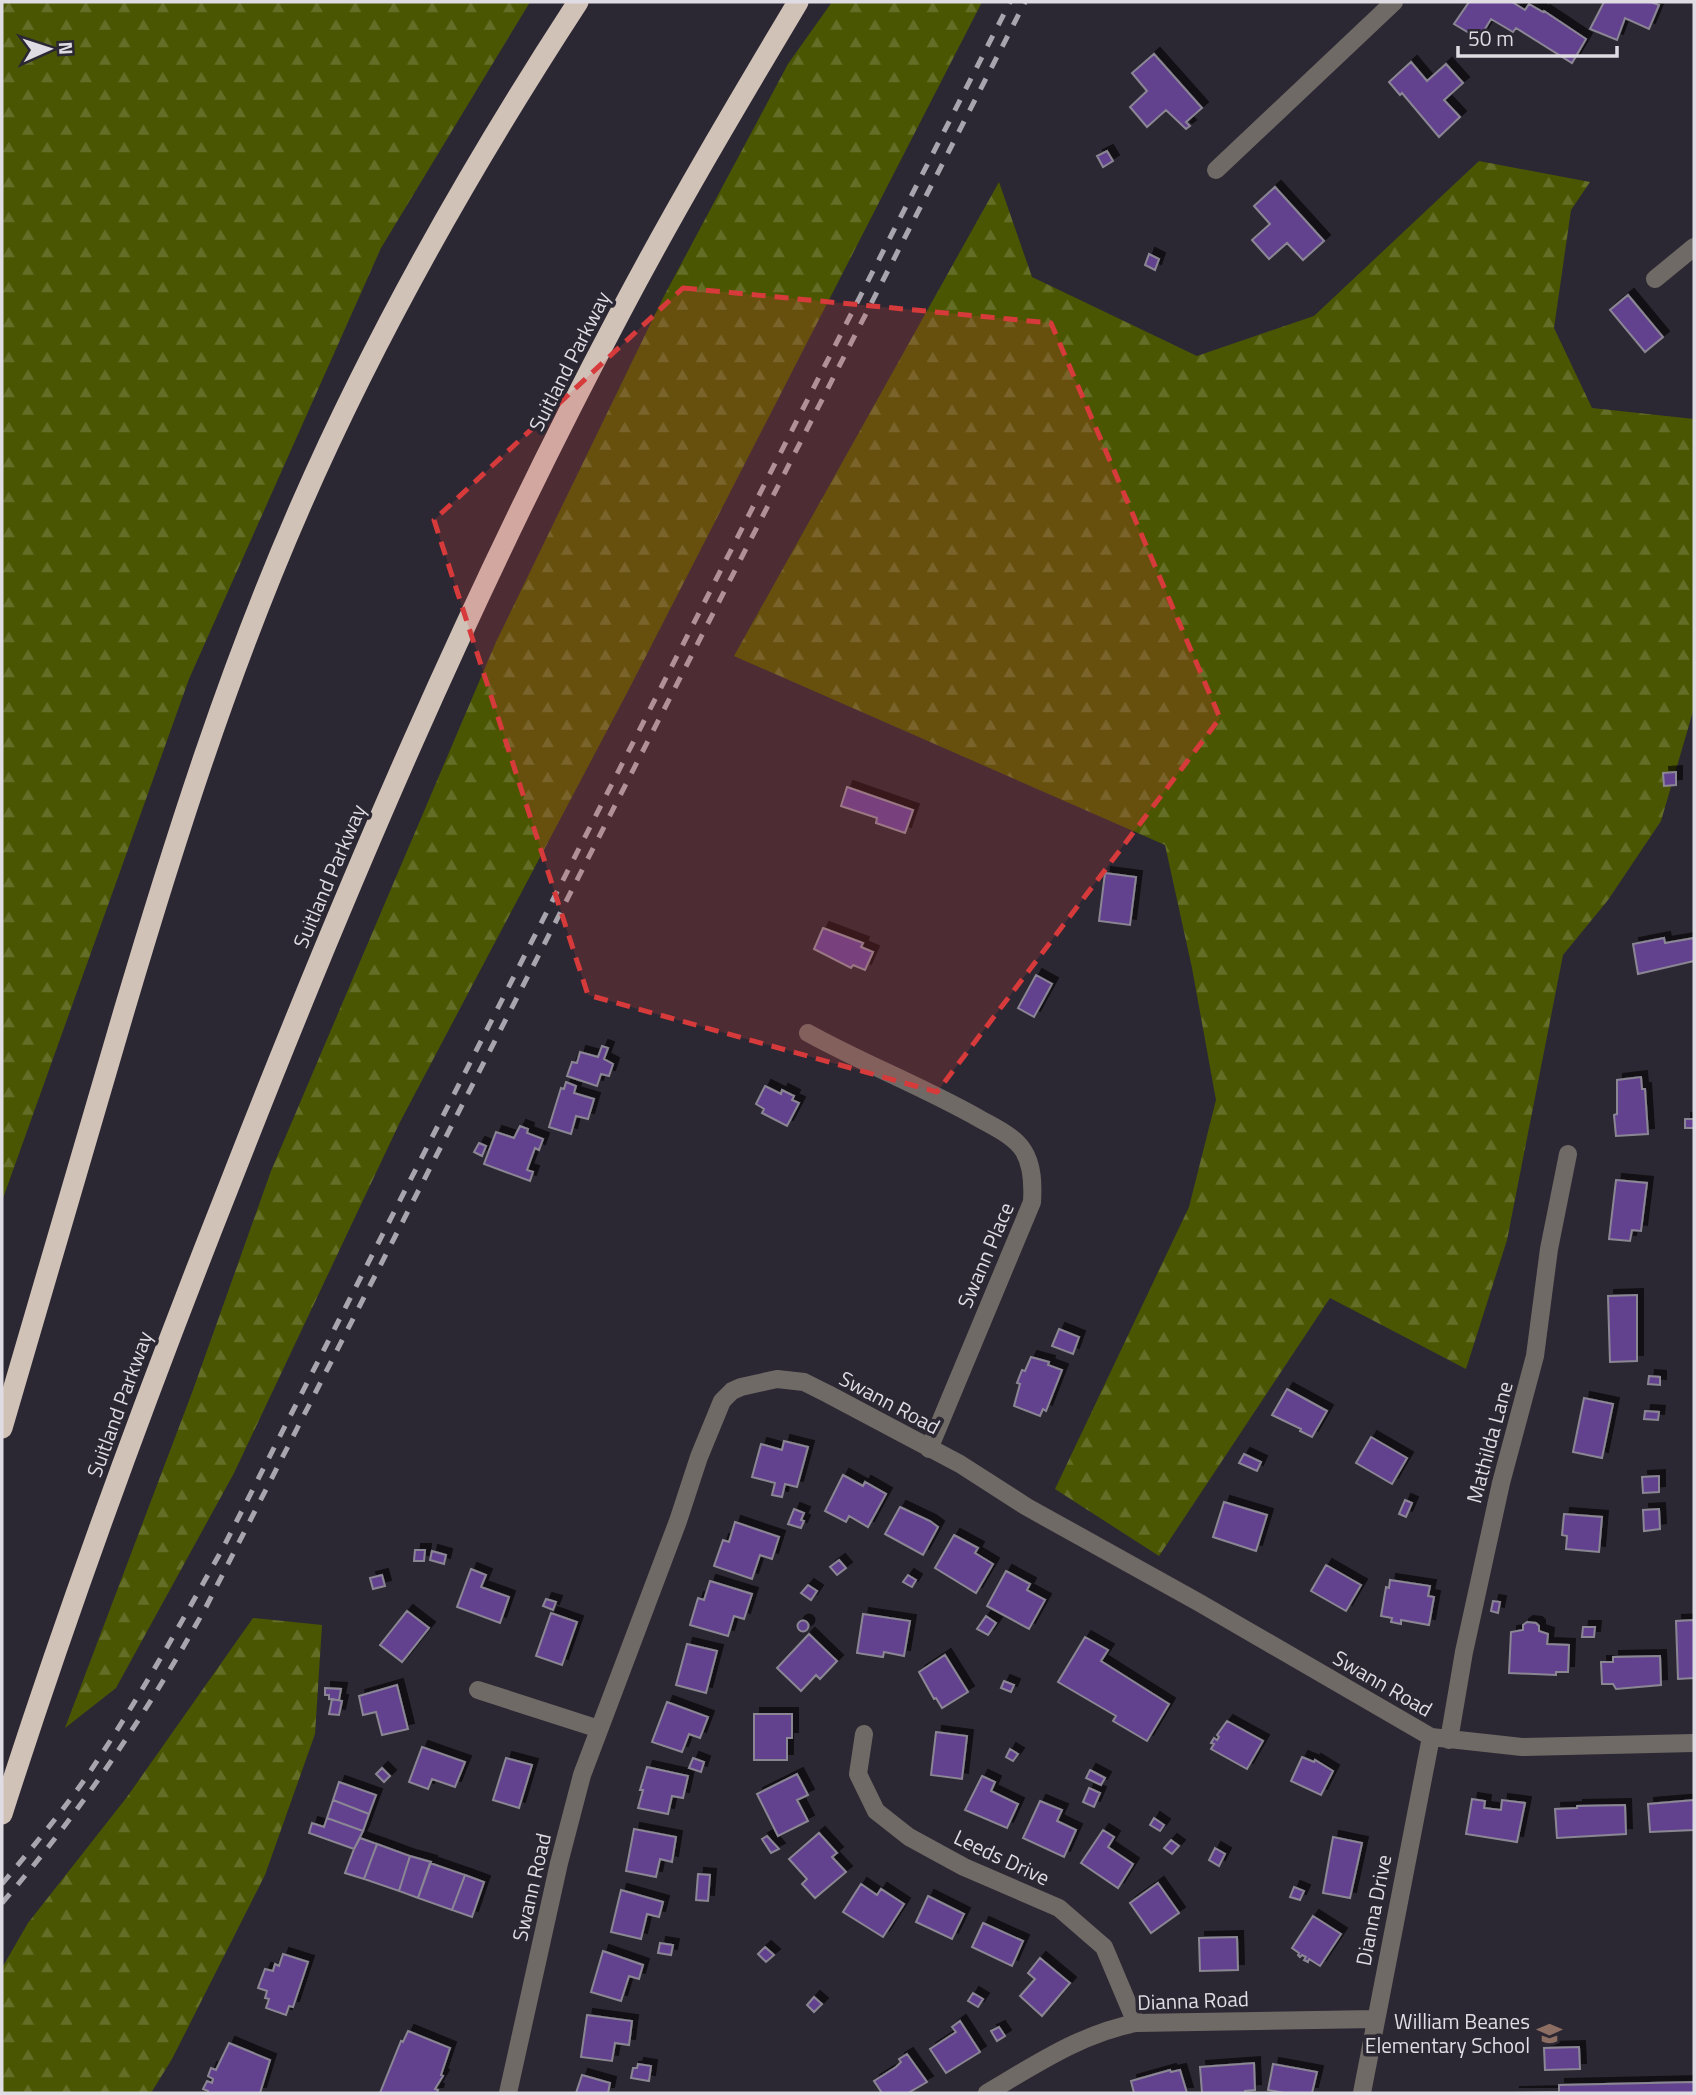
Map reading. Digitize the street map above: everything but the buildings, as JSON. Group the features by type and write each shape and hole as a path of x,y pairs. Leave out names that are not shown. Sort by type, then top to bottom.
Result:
{"highway":[{"path":"2,1428 162,884 215,724 260,603 325,451 403,293 494,133 578,2"},
{"name":"Suitland Parkway","path":"2,1814 67,1619 176,1319 295,1021 398,779 505,543 597,358 708,155 799,2"}],"street":[{"path":"1216,170 1394,2"},
{"path":"1655,279 1694,247"},
{"name":"Swann Place","path":"808,1033 853,1057 942,1097 1004,1133 1023,1149 1030,1168 1032,1202 929,1449"},
{"name":"Mathilda Lane","path":"1449,1740 1464,1651 1498,1496 1535,1356 1549,1249 1568,1154"},
{"name":"Swann Road","path":"508,2093 562,1851 582,1775 669,1545 699,1457 722,1401 732,1391 741,1387 777,1379 804,1382 960,1464 1027,1507 1431,1737 1522,1747 1694,1743"},
{"path":"478,1690 599,1729"},
{"name":"Leeds Drive","path":"864,1734 858,1774 876,1811 909,1837 964,1867 1059,1908 1104,1947 1136,2023"},
{"name":"Dianna Drive","path":"1362,2093 1431,1737"},
{"name":"Dianna Road","path":"987,2093 1058,2053 1121,2026 1136,2023 1375,2019"}],"highlighted area":[{"path":"683,288 1051,323 1220,718 937,1092 588,995 434,520"}],"green space":[{"path":"2,2 530,2 381,248 189,679 2,1201"},
{"path":"832,2 982,2 628,691 400,1122 234,1473 116,1688 65,1728 193,1390 271,1171 496,642 663,298 788,64"},
{"path":"1479,161 1590,182 1571,210 1554,328 1592,408 1694,419 1694,708 1661,821 1608,900 1563,955 1507,1240 1466,1369 1330,1298 1159,1556 1055,1489 1189,1207 1216,1100 1192,968 1165,845 734,656 999,182 1032,277 1197,356 1314,316"},
{"path":"253,1618 322,1625 315,1734 265,1875 172,2059 151,2093 2,2093 2,1968 28,1923 127,1797"}],"railway":[{"path":"2,1884 65,1806 104,1751 224,1546 1010,2"},
{"path":"2,1903 59,1833 112,1761 206,1607 1025,2"}],"place":[{"name":"William Beanes Elementary School","path":"1550,2033"}]}
